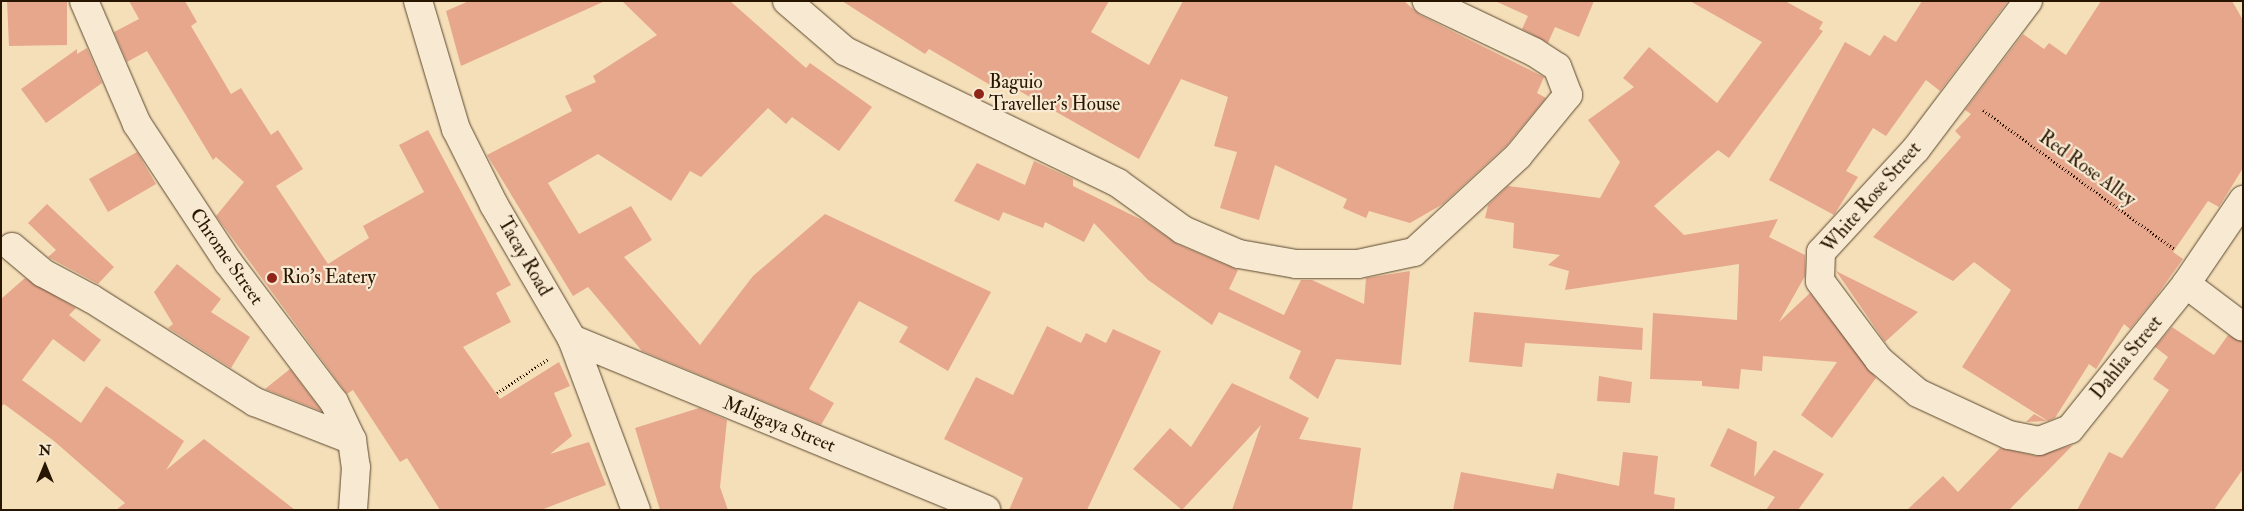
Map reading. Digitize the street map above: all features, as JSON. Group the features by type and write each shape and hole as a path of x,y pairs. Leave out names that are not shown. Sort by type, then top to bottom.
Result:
{"street":[{"name":"Chrome Street","path":"84,1 137,124 228,262 334,402 352,440 356,467 353,510"},
{"name":"Tacay Road","path":"418,1 456,129 564,346 636,510"},
{"path":"787,1 845,51 919,90 1118,183 1183,230 1239,254 1296,264 1358,264 1414,252 1518,156 1568,95 1557,67 1534,52 1427,1"},
{"name":"White Rose Street","path":"1971,420 1918,393 1879,360 1820,281 1821,252 1916,149 2028,1"},
{"name":"Dahlia Street","path":"1971,420 2039,441 2070,429 2192,275 2243,200"},
{"path":"12,246 43,273 92,299 254,402 352,440"},
{"path":"2192,275 2243,327"},
{"name":"Maligaya Street","path":"564,346 986,510"}],"path":[{"name":"Red Rose Alley","path":"1960,93 2192,275"},
{"path":"497,393 564,346"}],"building":[{"path":"7,1 67,1 67,45 9,46"},
{"path":"129,1 185,1 197,22 191,26 231,94 241,88 271,135 278,130 303,169 276,186 328,264 369,238 363,226 424,192 399,145 428,130 511,285 496,293 511,322 463,347 500,399 559,362 570,386 554,393 572,436 550,454 589,442 606,485 541,510 440,510 407,458 400,462 353,390 347,394 216,216 244,182 216,157 213,160 147,51 127,62 114,32 139,19"},
{"path":"469,1 605,1 461,66 446,11"},
{"path":"622,1 730,1 806,68 810,63 872,107 839,151 792,117 786,124 768,108 701,177 690,171 671,201 598,154 548,183 579,234 631,206 652,240 624,257 700,345 753,276 825,214 991,292 948,371 899,342 908,327 859,301 809,389 834,403 821,425 642,351 588,287 573,296 487,155 572,111 565,96 596,82 593,76 657,35"},
{"path":"842,1 1109,1 1091,32 1149,65 1183,1 1404,1 1420,15 1544,77 1537,93 1546,98 1507,145 1443,204 1410,223 1369,211 1366,218 1343,208 1347,199 1275,165 1259,220 1220,208 1237,152 1214,146 1228,97 1181,79 1139,159 1002,81 997,89 929,49 925,54"},
{"path":"1495,1 1594,1 1579,37 1555,27 1548,43 1522,29 1528,16"},
{"path":"1690,1 1785,1 1823,22 1819,29 1823,31 1729,158 1718,150 1654,206 1684,235 1778,219 1769,237 1805,255 1805,276 1779,322 1810,293 1876,378 1832,438 1801,415 1837,362 1763,356 1762,371 1741,369 1739,389 1702,386 1702,381 1650,379 1653,313 1737,320 1739,264 1565,290 1569,271 1548,265 1560,255 1513,248 1514,223 1485,218 1488,205 1508,186 1600,198 1620,162 1588,120 1634,87 1623,78 1649,47 1717,103 1762,42"},
{"path":"1922,1 2008,1 1940,91 1926,80 1886,136 1873,128 1846,171 1858,177 1834,215 1769,180 1845,42 1870,56 1884,35 1896,42"},
{"path":"2101,1 2232,1 2243,20 2243,168 2219,207 2208,201 2173,252 2183,259 2155,298 2130,329 2124,324 2096,369 2089,364 2055,418 2048,421 1962,367 2011,290 1974,262 1953,281 1873,237 1961,137 1955,131 1971,114 1965,110 2023,34 2044,49 2049,43 2066,55"},
{"path":"87,48 102,83 46,123 21,89 77,49 77,54"},
{"path":"137,152 156,184 108,212 89,179"},
{"path":"1034,161 1073,179 1073,186 1144,221 1177,244 1238,270 1229,289 1284,315 1301,280 1312,280 1364,304 1366,278 1410,271 1401,365 1336,359 1318,399 1289,378 1301,351 1219,312 1212,325 1148,280 1094,223 1084,242 1045,222 1043,228 1003,212 999,221 954,201 977,163 1025,185"},
{"path":"47,204 114,267 98,284 48,257 56,250 28,223"},
{"path":"177,264 221,299 211,312 250,337 231,368 168,328 173,324 154,292"},
{"path":"1836,271 1918,312 1885,342"},
{"path":"25,278 76,308 69,315 101,340 84,362 53,339 22,380 81,423 106,386 184,441 166,470 204,439 295,510 116,510 125,503 54,441 4,404 1,407 1,299"},
{"path":"1474,312 1643,328 1642,350 1525,343 1522,367 1469,362"},
{"path":"1047,326 1081,343 1086,333 1106,343 1113,329 1161,351 1087,510 1009,510 1023,478 944,439 976,377 1013,395"},
{"path":"2172,327 2214,355 2228,335 2243,342 2243,469 2214,510 2077,510 2109,452 2122,458 2169,390 2153,379 2168,357 2155,347"},
{"path":"290,369 321,410 321,411 265,389"},
{"path":"1599,376 1632,382 1630,403 1597,401"},
{"path":"1232,383 1309,418 1299,439 1361,448 1352,510 1232,510 1261,425 1182,510 1133,469 1170,428 1191,447"},
{"path":"699,408 727,420 720,487 728,510 660,510 635,428"},
{"path":"2034,414 2047,421 2026,422"},
{"path":"1728,428 1757,442 1754,477 1774,450 1824,474 1798,510 1766,510 1775,497 1710,466"},
{"path":"2073,445 2009,510 1907,510 1943,476 1958,492 2000,448 2036,456"},
{"path":"1623,452 1658,456 1654,494 1675,498 1674,510 1453,510 1461,472 1553,489 1557,473 1619,486"}],"place":[{"name":"Baguio Traveller's House","path":"979,94"},
{"name":"Rio's Eatery","path":"272,278"}]}
